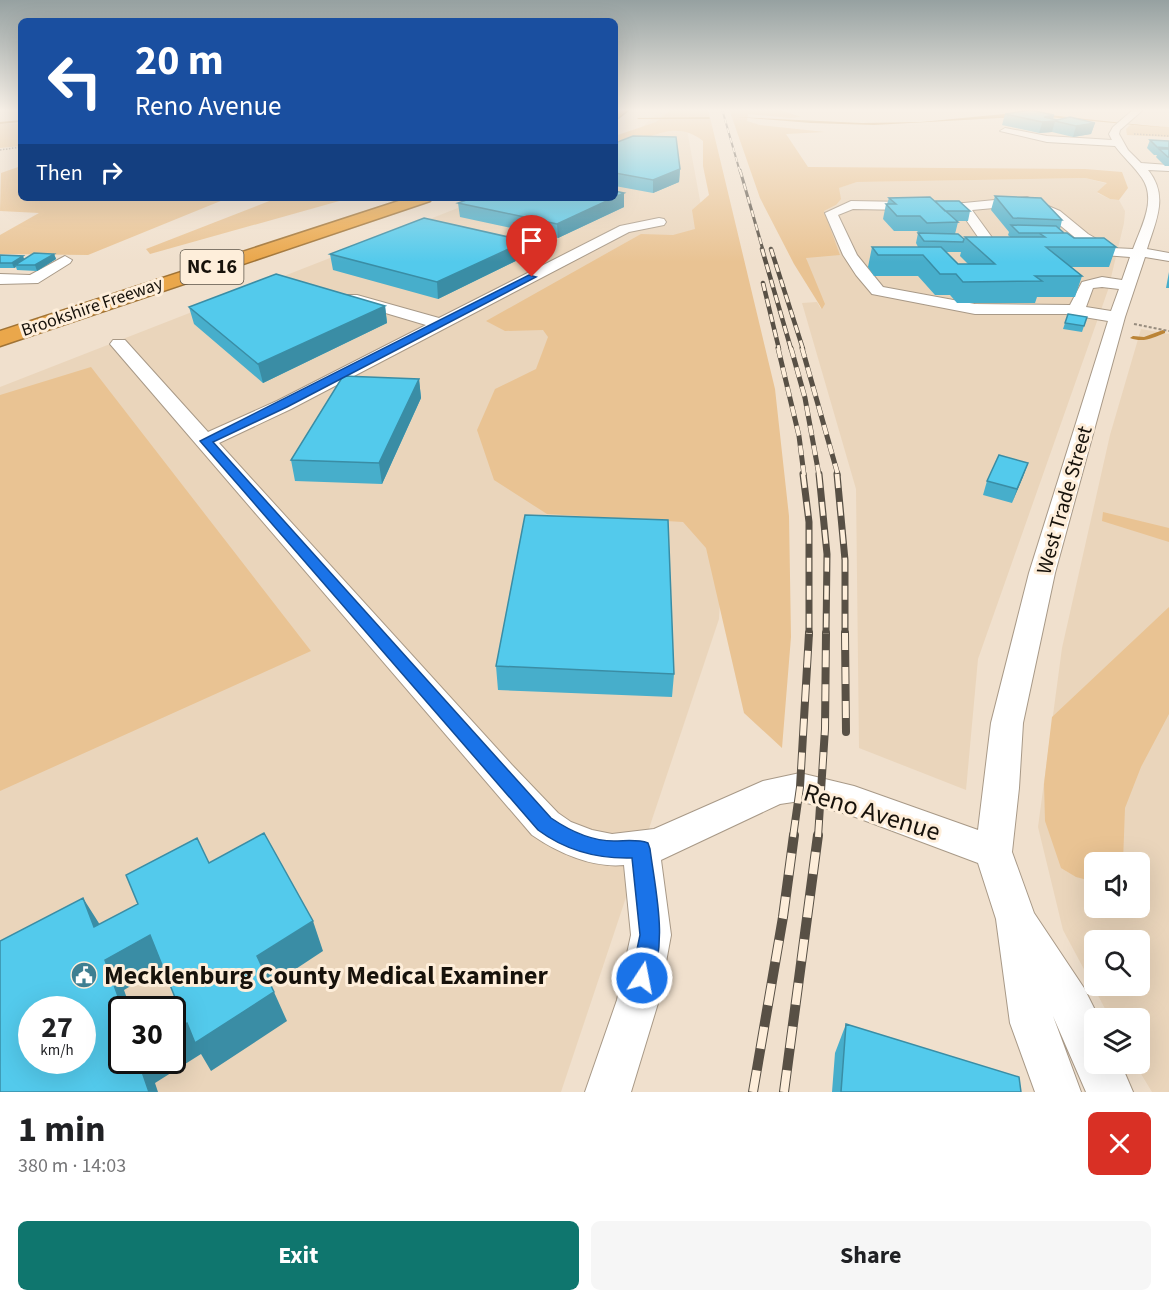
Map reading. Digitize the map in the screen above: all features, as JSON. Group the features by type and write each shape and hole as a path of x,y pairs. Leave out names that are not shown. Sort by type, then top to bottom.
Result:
{"highway":[{"name":"Brookshire Freeway","path":"59,298 370,201"},
{"name":"Brookshire Freeway","path":"0,339 85,308 415,201"}],"street":[{"name":"West Trade Street","path":"1058,1092 1032,1023 1016,919 993,852 1002,788 1007,723 1042,573 1117,319 1139,253 1162,200 1135,160"},
{"path":"1138,166 1169,168"},
{"path":"1109,252 1083,237 1055,214 1027,201 964,207 851,205 831,213 850,255 878,291 975,309 1076,310 1117,319"},
{"path":"964,207 992,247 1025,248"},
{"path":"205,441 284,405 626,229 659,222"},
{"path":"1079,251 1139,253 1169,257"},
{"path":"0,279 33,280 65,260"},
{"path":"1076,310 1087,285 1102,282 1128,286"},
{"path":"340,295 440,324"},
{"name":"Reno Avenue","path":"119,344 545,824 558,833 589,846 612,850 657,846 776,791 800,787 854,801 993,852"},
{"path":"608,1092 638,1000 651,935 640,849"},
{"name":"West Trade Street","path":"1016,919 1069,1003 1084,1035"},
{"path":"1102,1074 1110,1092"}],"path":[{"path":"1117,319 1169,331"}],"shaded area":[{"path":"618,160 693,160 717,292 724,530 719,619 561,1092 0,1092 0,387 463,206 558,201 618,201"},
{"path":"703,160 720,160 775,389 789,516 791,637 782,748 744,713 706,548 683,522 547,514 494,480 477,430 495,389 536,369 548,337 543,330 505,331 486,321 641,234 673,235 695,229 692,210 709,195"},
{"path":"747,160 803,160 808,167 1085,169 1122,172 1128,188 1119,200 1110,199 1097,192 1107,183 1085,178 857,182 839,188 841,199 836,205 824,211 840,255 806,258 825,304 822,309 794,264 760,198"},
{"path":"18,167 18,201 221,201 88,255 0,254 0,235 39,213 0,211 1,173"},
{"path":"1085,178 1108,184 1097,193 1119,200 1125,211 1124,223 1108,290 978,659 966,790 859,748 856,489 802,303 817,302 821,309 806,258 824,211 836,205 838,188 857,182"},
{"path":"269,201 339,201 150,254 146,249"},
{"path":"1141,329 1169,334 1169,1092 1152,1092 1141,1074 1150,1074 1150,1008 1105,1008 1098,996 1150,996 1150,930 1084,930 1084,969 1063,930 1038,827 1062,648 1110,435"},
{"path":"91,367 311,651 0,791 0,395"},
{"path":"1103,512 1169,528 1169,542 1102,521"},
{"path":"1169,607 1169,714 1141,767 1125,808 1123,852 1084,852 1084,879 1061,868 1045,821 1044,784 1052,717"}],"building":[{"path":"618,160 679,160 680,169 653,180 618,174"},
{"path":"995,196 1041,198 1062,220 1013,218"},
{"path":"930,197 958,222 927,223 920,216 897,216 886,204 896,204 889,198"},
{"path":"464,201 607,201 557,224 458,203"},
{"path":"935,201 959,201 970,211 945,211"},
{"path":"424,218 526,241 437,282 330,254"},
{"path":"1011,225 1056,226 1064,233 1019,233"},
{"path":"918,233 958,234 964,239 963,242 924,241"},
{"path":"1039,233 1067,233 1074,238 1104,238 1116,247 1046,247 1082,276 1035,276 1042,281 963,282 956,274 940,274 923,255 878,255 872,247 941,247 958,264 995,264 965,237 1045,237"},
{"path":"34,253 54,254 35,265 15,265"},
{"path":"0,255 23,256 12,263 0,263"},
{"path":"276,274 385,306 258,364 189,307"},
{"path":"1068,314 1087,317 1084,326 1065,323"},
{"path":"343,376 419,379 379,463 291,460"},
{"path":"999,455 1028,463 1017,489 987,481"},
{"path":"525,515 668,520 674,674 496,666"},
{"name":"Mecklenburg County Medical Examiner","path":"264,833 313,921 257,956 274,992 195,1043 186,1024 186,996 174,996 150,935 105,960 118,996 108,996 108,1074 143,1074 149,1092 0,1092 0,941 83,898 94,927 138,904 126,875 197,838 209,863"},
{"path":"846,1024 1019,1077 1021,1092 841,1092"}],"waterway":[{"path":"1133,338 1144,339 1163,332"}],"railway":[{"path":"737,160 740,172"},
{"path":"740,170 763,250"},
{"path":"762,249 791,349"},
{"path":"771,249 803,349"},
{"path":"763,283 779,349"},
{"path":"778,348 799,436 804,475"},
{"path":"791,348 805,398 819,475"},
{"path":"802,348 838,475"},
{"path":"803,474 809,522 809,633"},
{"path":"819,474 827,554 826,635"},
{"path":"837,474 845,560 845,633"},
{"path":"793,837 800,787 809,633"},
{"path":"818,837 825,729 826,633"},
{"path":"845,633 846,732"},
{"path":"753,1092 783,917 794,835"},
{"path":"784,1092 818,835"}],"place":[{"name":"Mecklenburg County Medical Examiner","path":"84,975"}],"route":[{"path":"532,277 284,405 205,441 545,824 558,833 589,846 612,850 640,849 651,935 642,978"}]}
